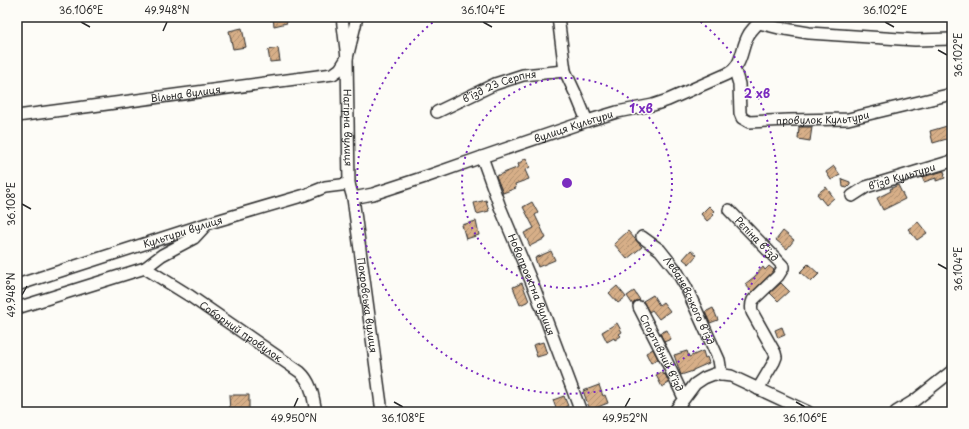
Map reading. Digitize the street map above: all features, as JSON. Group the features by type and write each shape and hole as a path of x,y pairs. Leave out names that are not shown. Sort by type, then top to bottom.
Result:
{"street":[{"name":"Нагірна вулиця","path":"342,17 347,58 349,184 353,198"},
{"name":"Нагірна вулиця","path":"347,58 357,17"},
{"path":"558,17 564,71 587,121"},
{"path":"734,70 739,62 749,35 760,20 768,26 839,35 915,40 952,39"},
{"name":"Вільна вулиця","path":"17,116 333,74 340,69 347,58"},
{"name":"провулок Культури","path":"734,70 739,84 740,115 749,122 848,119 952,94"},
{"name":"вулиця Культури","path":"353,198 373,194 428,176 587,121 618,112 654,105 734,70"},
{"name":"в’їзд 23 Серпня","path":"437,112 495,84 523,76 564,71"},
{"name":"Новопроектна вулиця","path":"482,157 500,207 535,290 581,412"},
{"name":"в’їзд Культури","path":"852,196 866,187 952,160"},
{"name":"Культури вулиця","path":"17,285 206,224 305,195 325,187 349,184"},
{"name":"Покровська вулиця","path":"353,198 382,412"},
{"name":"Рєпіна в’їзд","path":"729,210 781,263 783,268 778,276 753,300 751,304 752,312 776,357 758,389"},
{"path":"17,308 145,268 162,255 194,238 206,224"},
{"name":"Леваневського в’їзд","path":"642,237 660,250 676,270 686,287 719,360 721,374"},
{"name":"Соборний провулок","path":"145,268 190,296 300,372 310,385 316,412"},
{"name":"Спортивний в’їзд","path":"639,307 684,398"},
{"path":"896,412 914,401 952,371"},
{"path":"674,412 695,384 714,374 721,374 731,376 808,412"}],"building":[{"path":"273,17 285,17 287,23 274,26"},
{"path":"242,28 246,47 233,49 229,31"},
{"path":"278,48 280,61 270,62 268,50"},
{"path":"947,126 950,138 933,143 930,131"},
{"path":"799,127 812,127 810,141 798,139"},
{"path":"526,158 530,167 525,170 529,179 515,184 516,188 503,193 496,176 519,167 518,164"},
{"path":"834,166 840,175 831,180 826,172"},
{"path":"944,171 945,178 936,181 936,178 924,182 922,177"},
{"path":"842,179 850,182 850,185 847,188 843,187"},
{"path":"898,185 905,199 883,210 877,198 891,191 890,189"},
{"path":"826,187 834,198 826,205 817,194"},
{"path":"486,200 489,211 477,214 474,203"},
{"path":"532,202 538,213 535,215 546,238 530,246 524,233 534,228 523,207"},
{"path":"709,206 714,211 712,213 714,215 707,221 701,214"},
{"path":"476,221 479,235 466,239 462,225"},
{"path":"918,222 927,233 917,240 908,229"},
{"path":"628,231 642,247 627,259 614,244"},
{"path":"783,231 794,240 787,249 776,240"},
{"path":"691,250 697,255 689,264 683,259"},
{"path":"551,251 555,260 538,267 535,258"},
{"path":"808,264 819,274 811,282 800,272"},
{"path":"769,266 774,270 773,272 752,292 745,284 763,267 765,270"},
{"path":"522,283 529,301 520,305 513,287"},
{"path":"781,283 789,291 778,301 770,293"},
{"path":"617,286 626,297 618,303 609,293"},
{"path":"634,291 640,300 636,301 633,305 627,296"},
{"path":"653,295 659,305 663,302 670,311 659,319 652,310 649,312 643,301"},
{"path":"713,308 718,320 710,323 705,312"},
{"path":"617,323 622,332 619,334 621,336 615,340 614,338 607,342 602,332"},
{"path":"782,327 785,335 778,338 775,330"},
{"path":"667,330 671,339 664,342 660,333"},
{"path":"543,342 547,354 537,357 533,345"},
{"path":"653,349 658,359 651,363 646,353"},
{"path":"687,351 689,357 703,351 705,358 707,357 709,363 681,375 674,355"},
{"path":"662,372 664,375 665,374 669,383 662,387 656,375"},
{"path":"599,385 603,396 605,395 608,403 590,410 583,391"},
{"path":"229,395 249,395 249,412 230,412"},
{"path":"564,396 568,406 557,411 553,400"}]}
